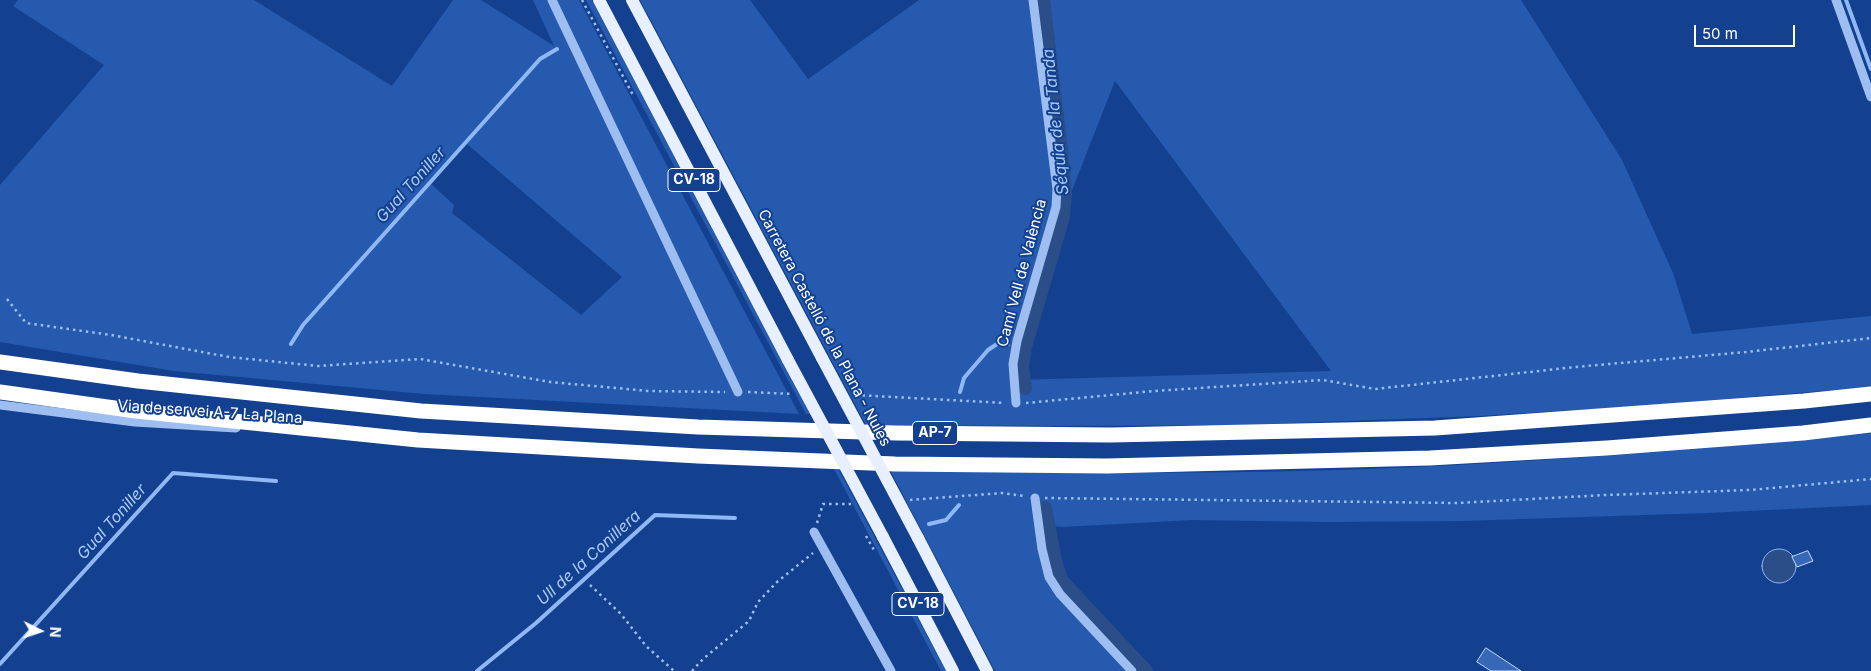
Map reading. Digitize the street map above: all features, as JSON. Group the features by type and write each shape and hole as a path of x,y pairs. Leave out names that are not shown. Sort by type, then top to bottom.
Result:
{"highway":[{"name":"AP-7","path":"0,362 138,381 422,411 689,426 896,433 1111,435 1435,428 1804,401 1871,394"},
{"name":"AP-7","path":"0,392 136,411 418,440 688,456 856,463 1107,466 1430,458 1607,448 1803,433 1871,425"}],"main road":[{"name":"CV-18","path":"599,0 953,671"},
{"name":"Carretera Castelló de la Plana - Nules","path":"632,0 987,671"}],"street":[{"path":"552,0 738,392"},
{"name":"Camí Vell de València","path":"1016,404 1013,364 1016,340 1054,214 1057,189 1033,0"},
{"path":"1836,0 1871,97"},
{"name":"Via de servei A-7 La Plana","path":"0,356 138,381"},
{"name":"Via de servei A-7 La Plana","path":"0,406 135,422 418,440"},
{"path":"1035,498 1042,549 1049,577 1060,594 1132,671"},
{"path":"814,532 891,671"}],"path":[{"path":"7,299 26,323 111,335 229,357 318,366 420,359 550,382 649,391 797,394"},
{"path":"856,396 1016,404 1154,391 1323,380 1376,389 1871,338"},
{"path":"903,500 1002,493 1035,498 1457,503 1750,490 1871,479"},
{"path":"814,532 823,504 856,503"},
{"path":"692,671 703,659 749,621 758,602 777,582 822,545"},
{"path":"590,585 621,614 646,646 674,671"}],"shaded area":[{"path":"18,0 254,0 392,86 453,0 481,0 554,46 533,0 579,0 799,414 424,394 174,371 0,342 0,185 104,65 13,6","holes":["466,140 467,144 622,277 581,315 452,213 454,205 429,182"]},
{"path":"586,0 592,0 811,414 806,414"},
{"path":"640,0 750,0 808,79 919,0 1521,0 1622,160 1673,273 1692,334 1871,316 1871,387 1640,406 1479,416 1241,425 866,425","holes":["1115,81 1331,371 1014,380 1016,341 1056,207 1069,198"]},
{"path":"1871,433 1871,505 1707,513 1463,521 1326,522 1191,520 1063,527 1038,525 1049,577 1131,671 995,671 890,470 1079,473 1393,468 1632,454"},
{"path":"834,469 839,470 946,671 941,671"},
{"path":"1779,549 1786,550 1791,554 1795,559 1795,573 1791,578 1786,582 1779,583 1772,582 1767,578 1763,573 1762,566 1763,559 1767,554 1772,550"}],"building":[{"path":"1808,551 1813,561 1797,567 1792,557"},
{"path":"1486,648 1521,671 1491,671 1477,662"}],"waterway":[{"name":"Séquia de la Tanda","path":"1025,388 1022,367 1025,347 1063,217 1065,194 1043,0"},
{"path":"1846,0 1871,69"},
{"name":"Gual Toniller","path":"291,344 303,325 540,59 557,49"},
{"name":"Ull de la Conillera","path":"960,392 964,378 988,350 997,344 1008,344"},
{"name":"Gual Toniller","path":"0,664 173,473 276,481"},
{"name":"Ull de la Conillera","path":"929,524 946,520 959,505"},
{"name":"Séquia de la Tanda","path":"1045,508 1056,565 1062,581 1146,671"},
{"name":"Ull de la Conillera","path":"477,671 536,623 655,515 735,518"}]}
